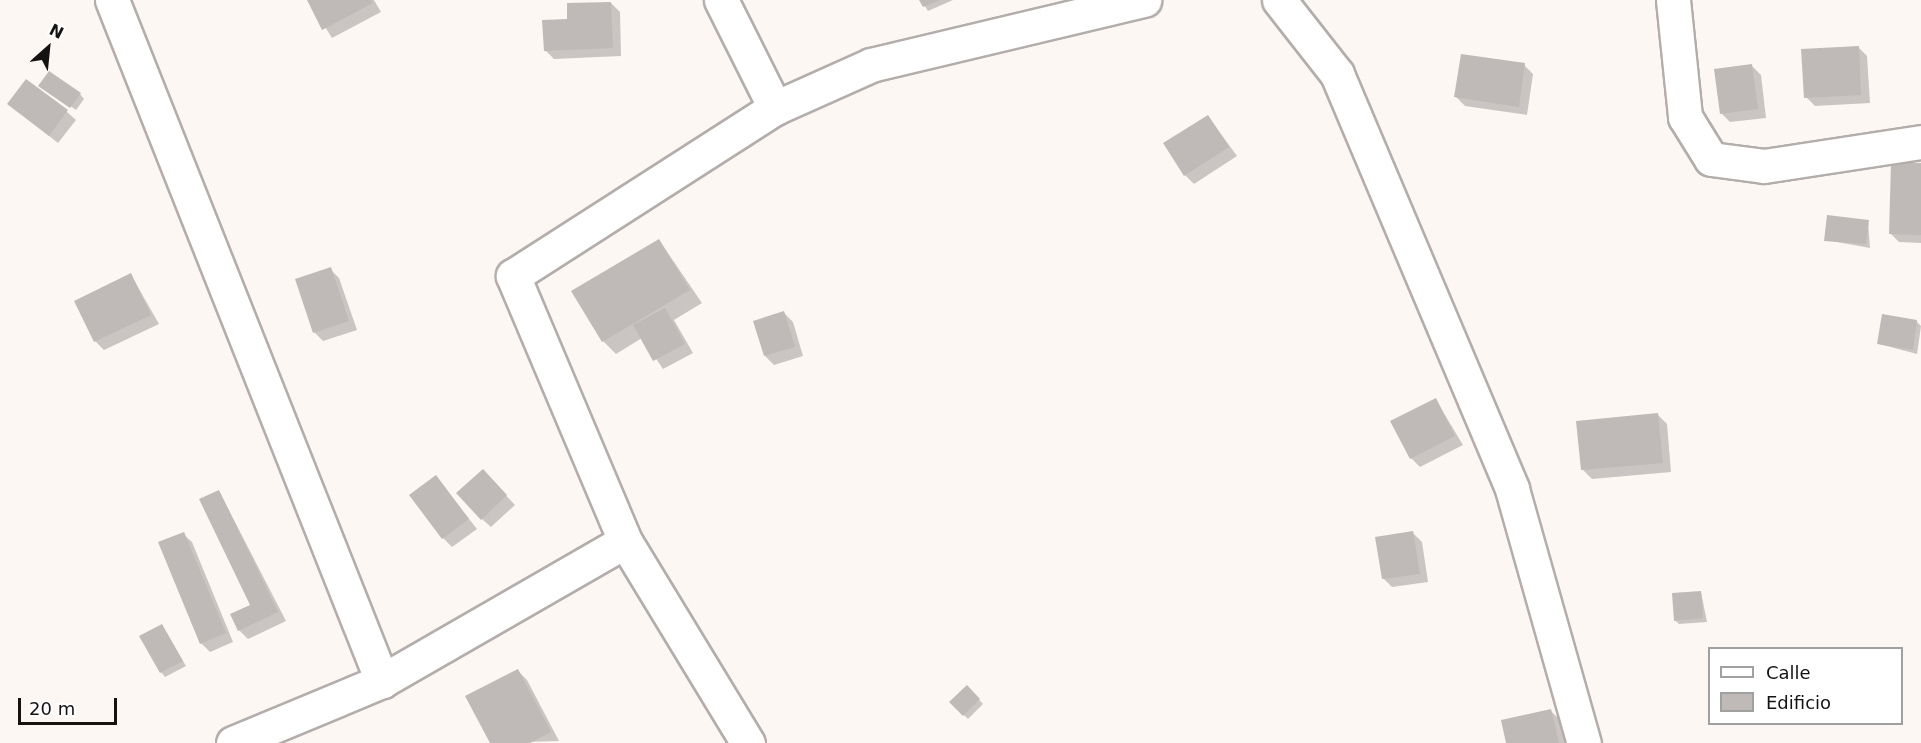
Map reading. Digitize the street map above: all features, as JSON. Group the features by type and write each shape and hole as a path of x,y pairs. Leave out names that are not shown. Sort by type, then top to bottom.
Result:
{"street":[{"path":"112,0 382,681"},
{"path":"721,0 775,108"},
{"path":"748,743 625,541 513,276 775,108 871,65 1144,0"},
{"path":"1279,0 1337,74 1512,489 1584,743"},
{"path":"1672,0 1685,117 1711,159 1764,166 1921,142"},
{"path":"233,743 382,681 625,541"}],"building":[{"path":"307,0 371,0 373,3 322,30"},
{"path":"919,0 940,0 923,7"},
{"path":"611,2 613,48 544,51 542,20 567,19 567,3"},
{"path":"1859,46 1861,95 1804,98 1801,49"},
{"path":"1461,54 1525,63 1519,107 1454,97"},
{"path":"1752,64 1758,109 1720,114 1714,69"},
{"path":"49,71 81,93 70,108 38,86"},
{"path":"26,79 68,110 49,136 7,104"},
{"path":"1208,115 1229,147 1184,176 1163,143"},
{"path":"1891,162 1921,163 1921,235 1889,234"},
{"path":"1827,215 1869,220 1866,244 1824,241"},
{"path":"659,239 690,290 602,342 571,291"},
{"path":"331,267 349,321 313,333 295,279"},
{"path":"131,273 151,315 94,342 74,301"},
{"path":"665,308 685,344 653,361 633,325"},
{"path":"784,311 795,347 764,356 753,321"},
{"path":"1882,314 1917,320 1913,350 1877,344"},
{"path":"1436,398 1455,436 1410,459 1390,421"},
{"path":"1658,413 1663,463 1581,470 1576,421"},
{"path":"483,469 507,495 481,520 456,493"},
{"path":"436,475 469,519 442,539 409,495"},
{"path":"219,490 278,612 238,631 230,614 250,605 199,499"},
{"path":"1413,531 1420,574 1382,579 1375,537"},
{"path":"184,532 226,633 200,644 158,542"},
{"path":"1701,591 1703,618 1674,621 1672,593"},
{"path":"162,624 183,661 160,673 139,636"},
{"path":"518,669 551,732 530,743 490,743 465,696"},
{"path":"967,685 980,699 963,716 949,702"},
{"path":"1551,709 1559,743 1506,743 1501,720"}]}
